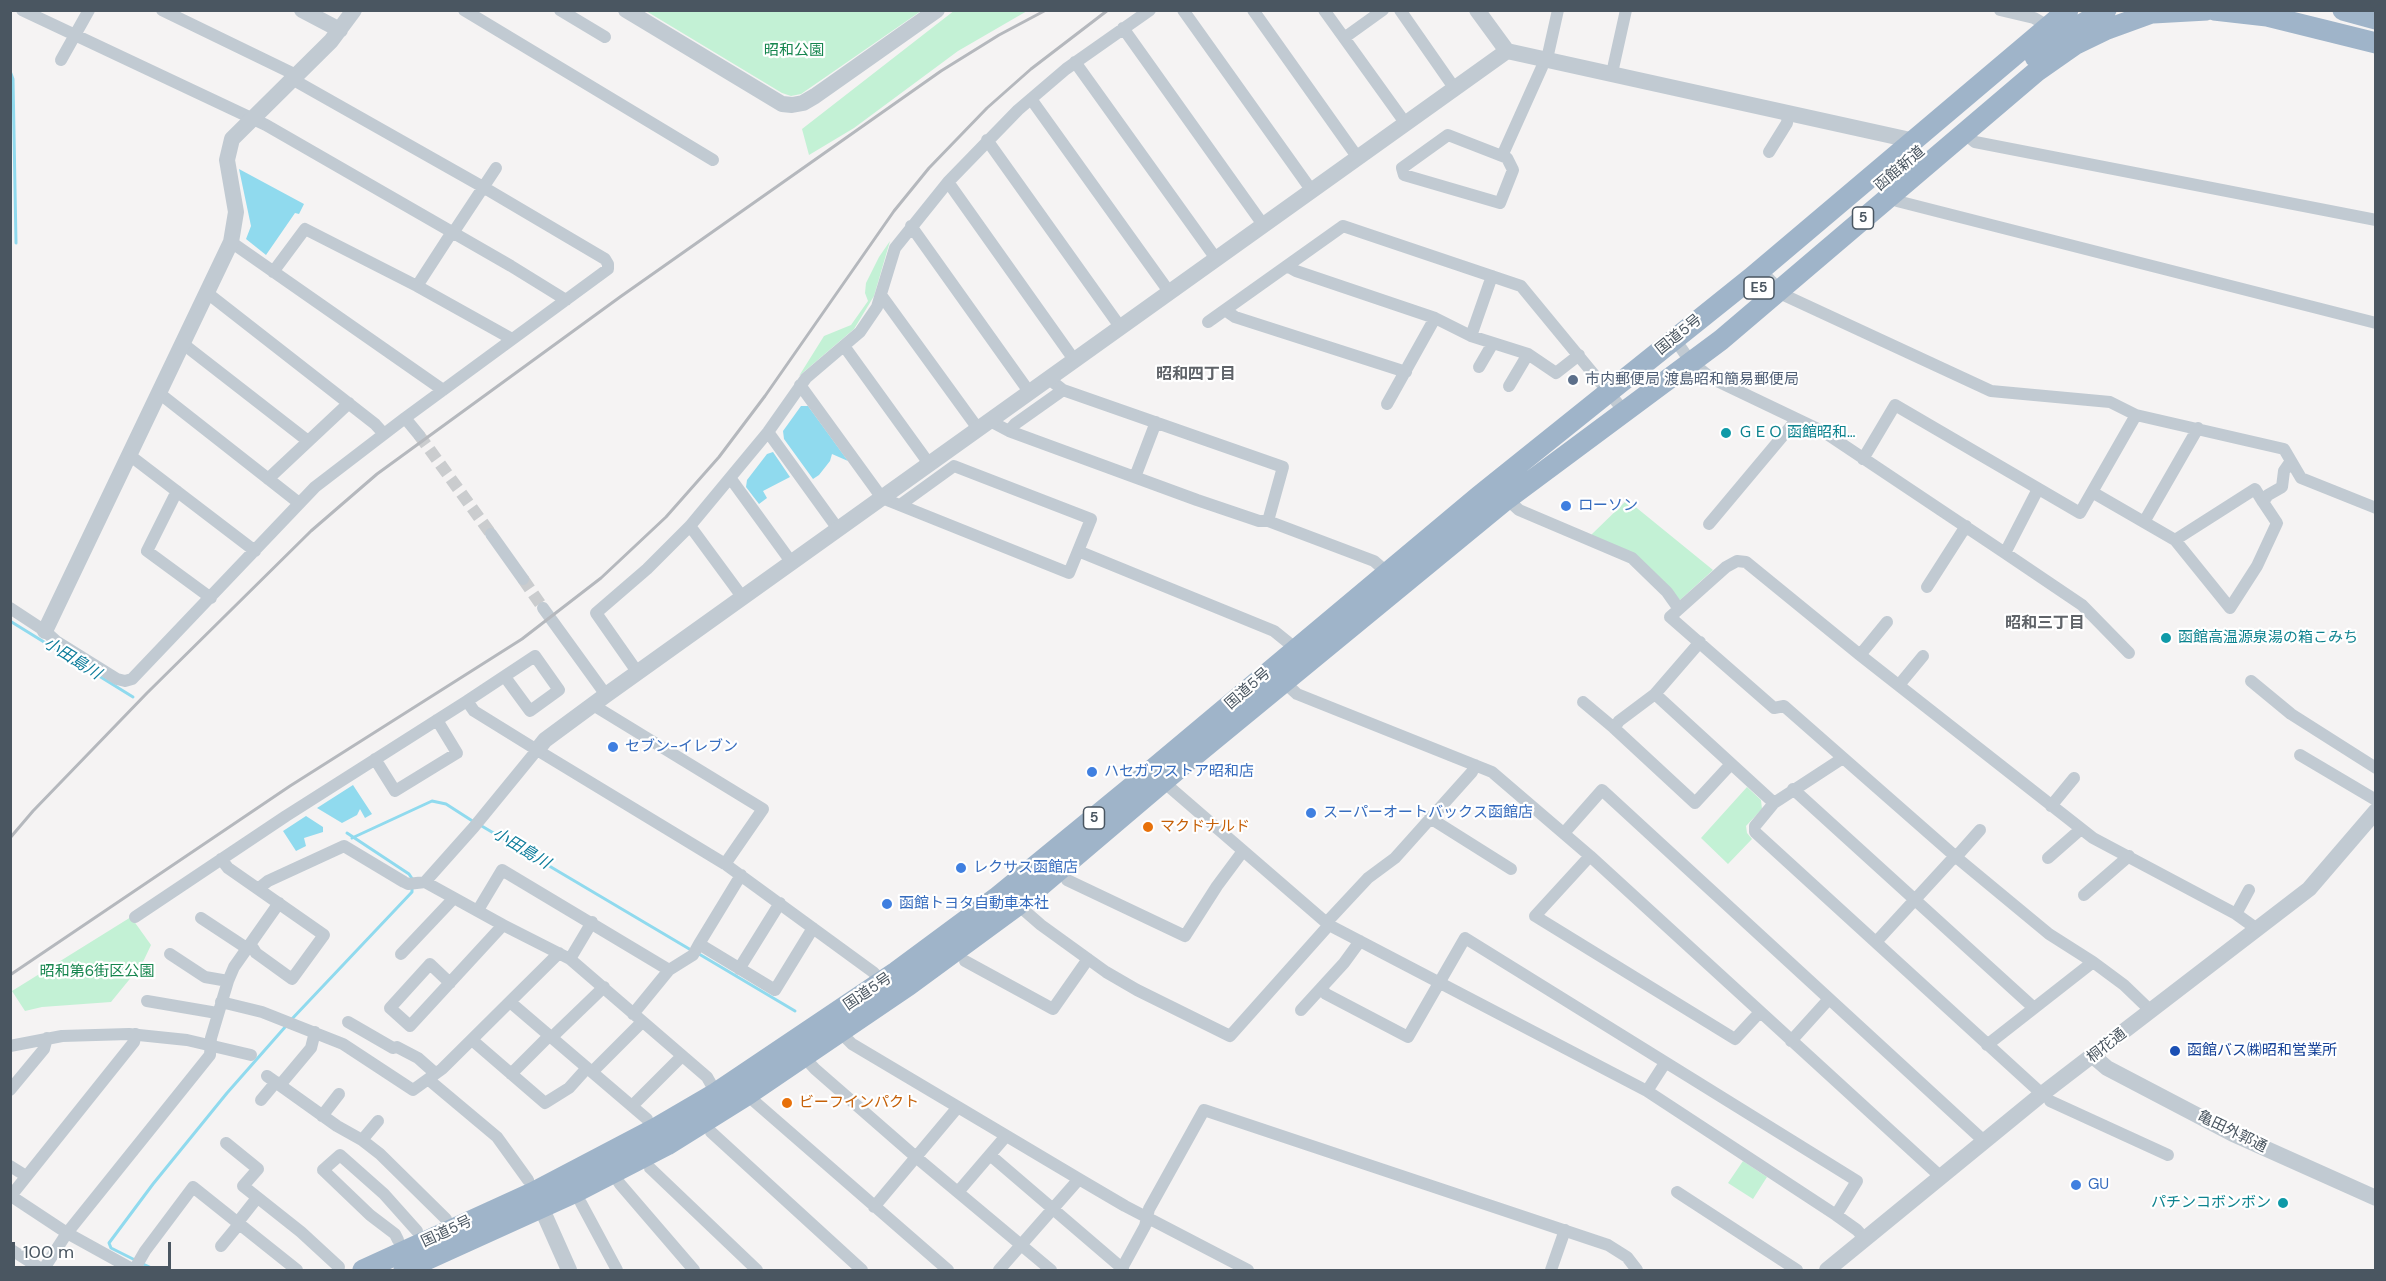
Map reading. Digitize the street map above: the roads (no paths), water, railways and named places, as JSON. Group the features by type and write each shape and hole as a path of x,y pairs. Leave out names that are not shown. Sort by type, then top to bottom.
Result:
{"highway":[{"name":"国道5号","path":"1769,280 1915,141 2067,10"},
{"name":"国道5号","path":"889,988 996,898 1284,682 1394,579 1609,392 1769,280 1964,134 2036,72 2105,20 2131,10"},
{"name":"5","path":"2156,12 2207,10"},
{"path":"2214,10 2267,16 2376,43"},
{"path":"2294,10 2376,29"},
{"path":"2343,10 2376,18"},
{"name":"国道5号","path":"2105,20 2156,12"},
{"name":"函館新道","path":"1609,392 1631,384 1686,355 1724,317 2058,38 2105,20"},
{"name":"国道5号","path":"405,1270 535,1193 656,1128 833,1025 1018,905 1295,648 1507,500 1624,411 1686,355"},
{"name":"国道5号","path":"363,1270 535,1193 613,1173 667,1145 804,1057 833,1025"}],"street":[{"path":"22,10 280,133 566,300"},
{"path":"61,60 88,10"},
{"path":"10,608 56,641 117,679 128,680 137,677 323,480 608,269 605,259 294,77 162,10"},
{"path":"302,10 340,30"},
{"path":"45,631 231,242 236,212 228,168 228,153 232,139 319,54 354,10"},
{"path":"464,10 713,160"},
{"path":"560,10 605,37"},
{"path":"626,10 782,104 792,105 803,104 937,10"},
{"path":"638,673 596,613 647,569 690,526 768,432 800,385 860,332 877,307 895,248 948,182 987,140 1031,99 1075,62 1149,10"},
{"path":"1183,10 1312,191"},
{"path":"1253,10 1358,158"},
{"path":"1324,10 1406,124"},
{"path":"1344,38 1383,10"},
{"path":"1400,10 1455,89"},
{"path":"1477,10 1507,51 1915,141"},
{"path":"1503,156 1542,67 1558,10"},
{"path":"1612,73 1626,10"},
{"path":"2000,10 2034,18 2048,26"},
{"path":"1123,28 1264,226"},
{"path":"1009,431 1056,384 1075,361 1507,51"},
{"path":"1075,62 1217,260"},
{"path":"1031,99 1170,293"},
{"path":"1769,152 1787,123 1788,112"},
{"path":"1964,134 1975,142 2376,220"},
{"path":"1448,135 1503,156 1507,158 1513,170 1500,203 1404,175 1402,168 1448,135"},
{"path":"987,140 1121,328"},
{"path":"417,286 496,168"},
{"path":"948,182 1075,361"},
{"path":"1897,201 2376,323"},
{"path":"911,226 1030,393"},
{"path":"1208,322 1343,226 1521,286 1624,411"},
{"path":"273,272 305,229 417,286 512,339"},
{"path":"231,242 443,390"},
{"path":"1287,266 1435,318 1471,336 1528,354 1556,373 1579,355"},
{"path":"1471,336 1492,276"},
{"path":"1769,280 1785,296 1991,391 2110,402 2136,415 2284,449 2301,478 2376,508"},
{"path":"206,292 384,434"},
{"path":"881,294 984,426 1009,431 1259,521 1268,521 1374,561 1394,579"},
{"path":"1225,310 1235,317 1406,372"},
{"path":"1387,404 1435,318"},
{"path":"182,343 308,441"},
{"path":"1479,367 1493,343"},
{"path":"800,385 882,498 1069,573 1091,519 941,463 844,346"},
{"path":"1509,386 1528,354"},
{"path":"1686,355 1710,378 1824,432 1966,526 2082,606 2129,653"},
{"path":"900,505 941,463 984,426 1030,393 1056,384 1283,467 1268,521"},
{"path":"159,393 299,503"},
{"path":"268,479 348,403"},
{"path":"1863,459 1895,405 2080,513 2136,415"},
{"path":"405,418 419,435"},
{"path":"1709,524 1797,419"},
{"path":"1135,477 1156,422"},
{"path":"2144,522 2198,428"},
{"path":"768,432 838,530"},
{"path":"128,454 255,551"},
{"path":"2263,502 2268,495 2282,487 2283,471 2291,461"},
{"path":"417,883 477,824 545,740 882,498 941,463"},
{"path":"731,479 792,563"},
{"path":"2006,553 2038,489"},
{"path":"2092,492 2175,540 2230,608 2257,566 2277,523 2255,489 2175,540"},
{"path":"177,491 147,551 211,598"},
{"path":"1507,500 1519,510 1632,558 1667,592 1679,609"},
{"path":"690,526 743,598"},
{"path":"1927,587 1966,526"},
{"path":"491,534 523,579"},
{"path":"1078,551 1274,631 1295,648"},
{"path":"2151,1011 2124,985 2049,934 1784,706 1774,708 1670,617 1726,567 1742,560 2081,829 2236,914 2257,929"},
{"path":"543,608 599,700 763,809 725,864"},
{"path":"1860,654 1887,622"},
{"path":"1614,728 1619,721 1655,694 1700,642"},
{"path":"135,917 536,656 559,690 530,711 505,677"},
{"path":"1899,685 1923,656"},
{"path":"2250,681 2291,714 2376,768"},
{"path":"1284,682 1297,694 1492,772 1590,856 1941,1177"},
{"path":"1655,694 1774,803"},
{"path":"467,701 474,711 725,864 873,972 889,988"},
{"path":"1583,702 1695,802 1731,764"},
{"path":"375,759 395,791 457,753 437,720"},
{"path":"2300,755 2376,800"},
{"path":"1843,758 1792,789 1774,803 1755,825 1755,832 2046,1098 2168,1155"},
{"path":"1018,905 1088,959 1137,990 1230,1036 1368,878 1395,858 1475,765"},
{"path":"1157,776 1327,924 1647,1091 1836,1215 1857,1230 1865,1239"},
{"path":"2051,806 2074,778"},
{"path":"1792,789 2034,1008"},
{"path":"1564,833 1602,790 1985,1142"},
{"name":"桐花通","path":"1827,1270 1985,1142 2046,1098 2093,1056 2309,890 2376,811"},
{"path":"1430,818 1511,868"},
{"path":"2048,858 2081,829"},
{"path":"1876,942 1980,830"},
{"path":"258,889 268,881 344,846 417,883 454,898 565,956 707,1077 716,1093"},
{"path":"1067,880 1185,936 1243,851"},
{"path":"1590,856 1535,916 1735,1039 1760,1012"},
{"path":"2084,895 2129,856"},
{"path":"201,918 249,947 292,979 324,935 228,868 221,859"},
{"path":"478,910 502,870 669,970"},
{"path":"472,1040 545,1102 569,1088 638,1018 669,970 693,955 741,875"},
{"path":"2236,914 2249,890"},
{"path":"400,954 454,898"},
{"path":"10,1249 43,1270 67,1233 210,1055 219,1008 234,967 279,903"},
{"path":"739,969 780,903"},
{"path":"147,1001 219,1008 283,1019 343,1044 412,1089 432,1076 510,1002 565,956 592,922"},
{"path":"450,983 430,964 390,1008 410,1026 450,983 503,925"},
{"path":"699,944 775,990 813,928"},
{"path":"1322,989 1326,994 1408,1037 1465,938 1857,1181 1836,1215"},
{"path":"1301,1010 1322,989 1360,941"},
{"path":"170,954 205,977 228,981"},
{"path":"965,961 1053,1009 1088,959"},
{"path":"1987,1044 2093,962"},
{"path":"511,1074 604,987"},
{"path":"1791,1041 1829,999"},
{"path":"510,1002 646,1119"},
{"path":"348,1022 393,1048 397,1047 418,1058 432,1076 497,1137 535,1193 569,1270"},
{"path":"833,1025 852,1044 1006,1136 1079,1179 1248,1270"},
{"path":"261,1100 274,1081 311,1048 315,1032"},
{"path":"10,1046 47,1038 95,1034 136,1034 187,1040 251,1055"},
{"path":"136,1034 134,1042 11,1196 67,1233 136,1266 193,1187 297,1270"},
{"path":"10,1090 44,1049 47,1038"},
{"path":"632,1106 682,1056"},
{"name":"亀田外郭通","path":"2093,1056 2108,1068 2233,1134 2376,1198"},
{"path":"804,1057 917,1158 1051,1270"},
{"path":"1647,1091 1665,1063"},
{"path":"274,1081 380,1154 446,1219"},
{"path":"322,1116 339,1094"},
{"path":"747,1095 948,1270"},
{"path":"874,1207 958,1107"},
{"path":"990,1155 1122,1270 1148,1217 1149,1209 1204,1110 1565,1230 1619,1251 1637,1270"},
{"path":"362,1140 378,1121"},
{"path":"711,1132 862,1270"},
{"path":"958,1192 1006,1136"},
{"path":"226,1143 258,1169 243,1186 301,1232 339,1267"},
{"path":"398,1240 395,1234 362,1208 323,1170 340,1155 384,1194 417,1232"},
{"path":"10,1166 26,1176"},
{"path":"650,1168 757,1270"},
{"path":"613,1173 694,1270"},
{"path":"999,1270 1079,1179"},
{"path":"1677,1192 1797,1270"},
{"path":"221,1246 257,1198"},
{"path":"581,1203 617,1270"},
{"path":"1551,1270 1565,1230"}],"water":[{"path":"239,169 304,204 299,214 295,213 266,255 246,239 251,226"},
{"path":"801,406 808,406 848,461 832,454 830,461 813,479 784,439 783,431"},
{"path":"773,452 790,477 763,491 767,498 759,504 746,487 747,480 767,454"},
{"path":"353,785 372,814 365,818 360,809 357,815 342,823 317,808"},
{"path":"306,816 323,827 323,832 304,838 306,846 296,851 283,831"}],"waterway":[{"path":"10,71 13,79 16,243"},
{"name":"小田島川","path":"10,621 133,697"},
{"name":"小田島川","path":"352,838 432,801 446,804 474,822"},
{"name":"小田島川","path":"480,825 691,950"},
{"path":"347,833 409,874 413,880"},
{"path":"290,1021 412,892 412,887"},
{"name":"小田島川","path":"699,954 795,1011"},
{"path":"137,1261 111,1248 109,1243 153,1184 227,1093 286,1026"},
{"path":"143,1264 156,1270"}],"tunnel":[{"path":"419,435 491,534"},
{"path":"523,579 543,608"}],"railway":[{"path":"10,838 33,811 147,693 311,531 377,474 620,297 941,71 999,35 1046,10"},
{"path":"10,975 290,786 522,639 601,578 666,517 719,457 765,396 894,211 929,168 987,108 1031,69 1108,10"}],"place":[{"name":"市内郵便局 渡島昭和簡易郵便局","path":"1573,380"},
{"name":"ＧＥＯ 函館昭和…","path":"1726,433"},
{"name":"ローソン","path":"1566,506"},
{"name":"函館高温源泉湯の箱こみち","path":"2166,638"},
{"name":"セブン-イレブン","path":"613,747"},
{"name":"ハセガワストア昭和店","path":"1092,772"},
{"name":"スーパーオートバックス函館店","path":"1311,813"},
{"name":"マクドナルド","path":"1148,827"},
{"name":"レクサス函館店","path":"961,868"},
{"name":"函館トヨタ自動車本社","path":"887,904"},
{"name":"函館バス㈱昭和営業所","path":"2175,1051"},
{"name":"ビーフインパクト","path":"787,1103"},
{"name":"GU","path":"2076,1185"},
{"name":"パチンコボンボン","path":"2283,1203"}],"district":[{"name":"昭和四丁目","path":"1196,375"},
{"name":"昭和三丁目","path":"2045,624"}],"park label":[{"name":"昭和公園","path":"794,51"},
{"name":"昭和第6街区公園","path":"97,972"}]}
